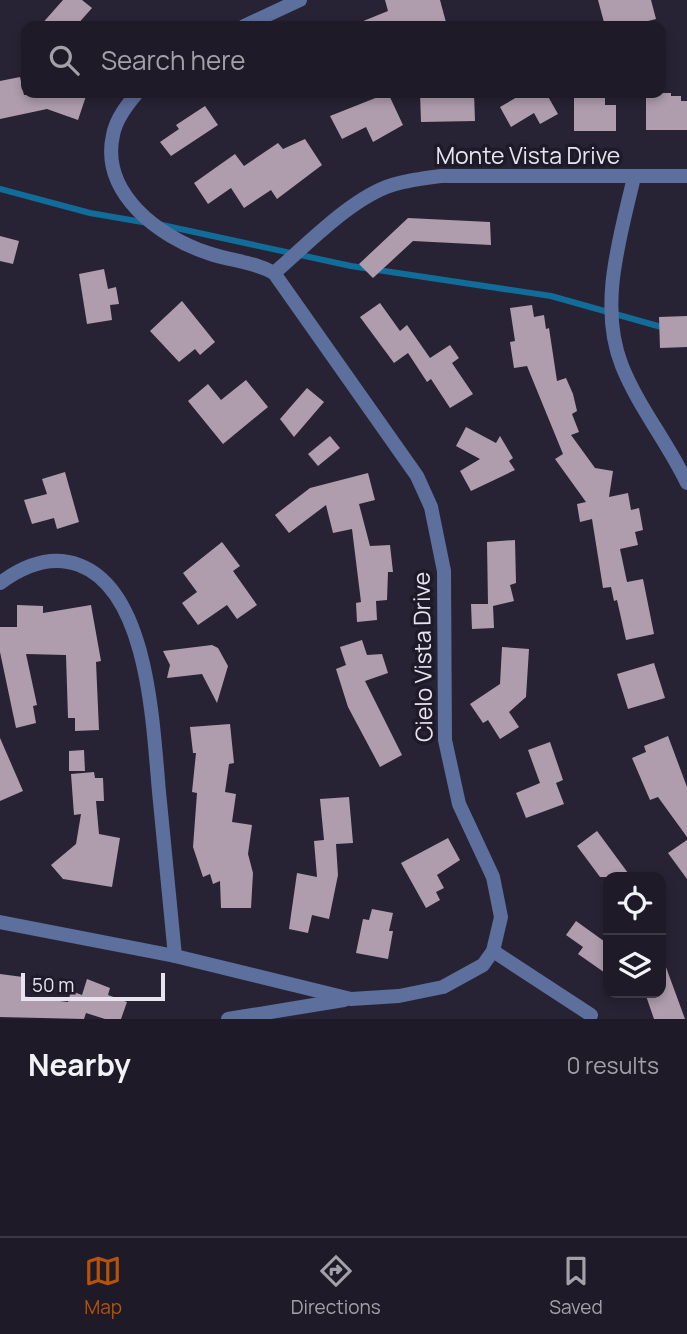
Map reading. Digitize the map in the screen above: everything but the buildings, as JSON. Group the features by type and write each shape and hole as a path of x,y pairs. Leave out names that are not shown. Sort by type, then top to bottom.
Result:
{"street":[{"path":"255,21 300,0"},
{"path":"134,98 113,132 110,155 114,176 127,197 152,224 188,245 211,254 247,260 275,273"},
{"name":"Monte Vista Drive","path":"275,273 368,196 391,186 441,176 687,176"},
{"path":"634,177 616,255 611,313 614,340 622,366 687,483"},
{"name":"Cielo Vista Drive","path":"275,273 417,476 431,507 444,571 444,740 459,804 498,892 501,916 493,951"},
{"path":"0,583 29,565 60,560 76,564 102,578 126,613 141,656 153,736 175,956"},
{"path":"0,922 175,956 351,999"},
{"path":"228,1019 351,999 399,996 443,987 483,965 493,951 591,1015"}],"waterway":[{"path":"0,189 90,213 148,223"},
{"path":"162,225 351,266 551,296 665,328"}]}
